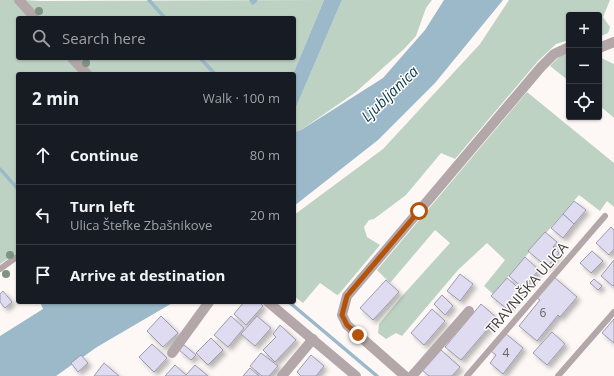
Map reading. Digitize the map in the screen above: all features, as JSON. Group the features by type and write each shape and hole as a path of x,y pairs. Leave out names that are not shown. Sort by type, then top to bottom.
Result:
{"street":[{"path":"19,0 33,16"},
{"path":"602,47 614,42"},
{"path":"405,376 347,325 342,315 343,306 347,296 541,67 554,54 566,49"},
{"path":"74,60 85,72"},
{"path":"172,353 208,304"},
{"path":"270,304 356,376"},
{"path":"412,376 469,311"},
{"path":"282,376 313,339"}],"lane":[{"name":"TRAVNIŠKA ULICA","path":"467,376 605,216"},
{"path":"0,269 16,257"},
{"path":"558,376 614,312"}],"green space":[{"path":"0,0 14,0 29,16 16,16 16,60 69,60 80,72 16,72 16,253 0,264"},
{"path":"24,0 324,0 294,72 90,72 79,60 296,60 296,16 38,16"},
{"path":"342,0 432,0 426,8 416,36 404,49 356,92 301,130 296,131 296,107"},
{"path":"509,0 610,0 603,17 610,27 608,33 602,36 602,12 566,12 566,41 556,44 538,61 455,159 441,153 406,195 374,219 369,220 364,227 367,237 380,245 339,294 337,295 320,283 303,303 296,298 296,214 383,149 480,44"},
{"path":"566,52 566,79 550,66"},
{"path":"602,58 614,64 614,118 602,108"},
{"path":"527,92 614,163 614,207 607,201 600,211 579,195 493,294 484,286 505,260 487,243 458,270 402,336 396,333 386,339 378,333 379,324 450,243 435,230 390,283 377,270"}],"water":[{"path":"324,0 342,0 296,107 296,72 294,72"},
{"name":"Ljubljanica","path":"444,0 503,0 435,83 378,140 296,204 296,131 301,130 383,78 425,30"},
{"path":"41,304 171,304 97,347 56,376 0,376 0,336 43,309"}],"building":[{"path":"574,201 586,210 574,224 563,214"},
{"path":"563,214 574,224 563,238 551,228"},
{"path":"611,227 614,230 614,249 609,255 596,243"},
{"path":"545,232 557,242 553,247 559,253 547,267 528,251"},
{"path":"592,251 603,261 591,273 580,263"},
{"path":"525,257 539,270 523,288 509,276"},
{"path":"614,260 614,285 613,286 601,276"},
{"path":"460,274 473,284 460,301 447,291"},
{"path":"554,277 577,297 560,317 558,315 537,341 519,326 540,300 537,298"},
{"path":"507,278 522,291 507,309 491,296"},
{"path":"594,279 602,286 598,290 590,283"},
{"path":"386,280 399,292 373,320 360,308"},
{"path":"3,291 12,302 5,308 0,302 0,294"},
{"path":"442,295 453,306 445,315 434,304"},
{"path":"242,304 261,304 263,306 246,325 234,314"},
{"path":"481,304 497,318 461,360 445,347"},
{"path":"432,309 445,321 424,345 411,333"},
{"path":"161,316 178,333 163,347 147,331"},
{"path":"231,316 244,328 228,347 214,335"},
{"path":"257,316 271,328 255,346 241,334"},
{"path":"614,319 614,343 602,333"},
{"path":"280,325 296,340 275,362 263,350 276,337 273,334"},
{"path":"552,332 565,344 547,365 533,353"},
{"path":"505,333 523,348 503,374 490,363 496,355 491,351"},
{"path":"211,338 223,350 208,365 196,353"},
{"path":"152,344 167,358 154,372 139,357"},
{"path":"184,345 196,355 191,360 179,350"},
{"path":"441,350 460,367 452,376 429,376 422,370"},
{"path":"261,353 278,366 269,376 262,376 250,366"},
{"path":"81,355 88,363 78,372 71,363"},
{"path":"311,355 324,366 316,376 301,376 297,372"},
{"path":"104,363 119,376 94,376"},
{"path":"175,365 186,375 195,365 208,376 165,376"},
{"path":"250,368 259,376 243,376"}],"waterway":[{"path":"149,0 163,16"},
{"path":"251,0 253,3 256,0"},
{"path":"202,60 213,72"},
{"path":"0,169 16,187"},
{"path":"291,304 377,376"}],"route":[{"path":"358,335 347,325 342,315 343,306 347,296 419,211"}]}
